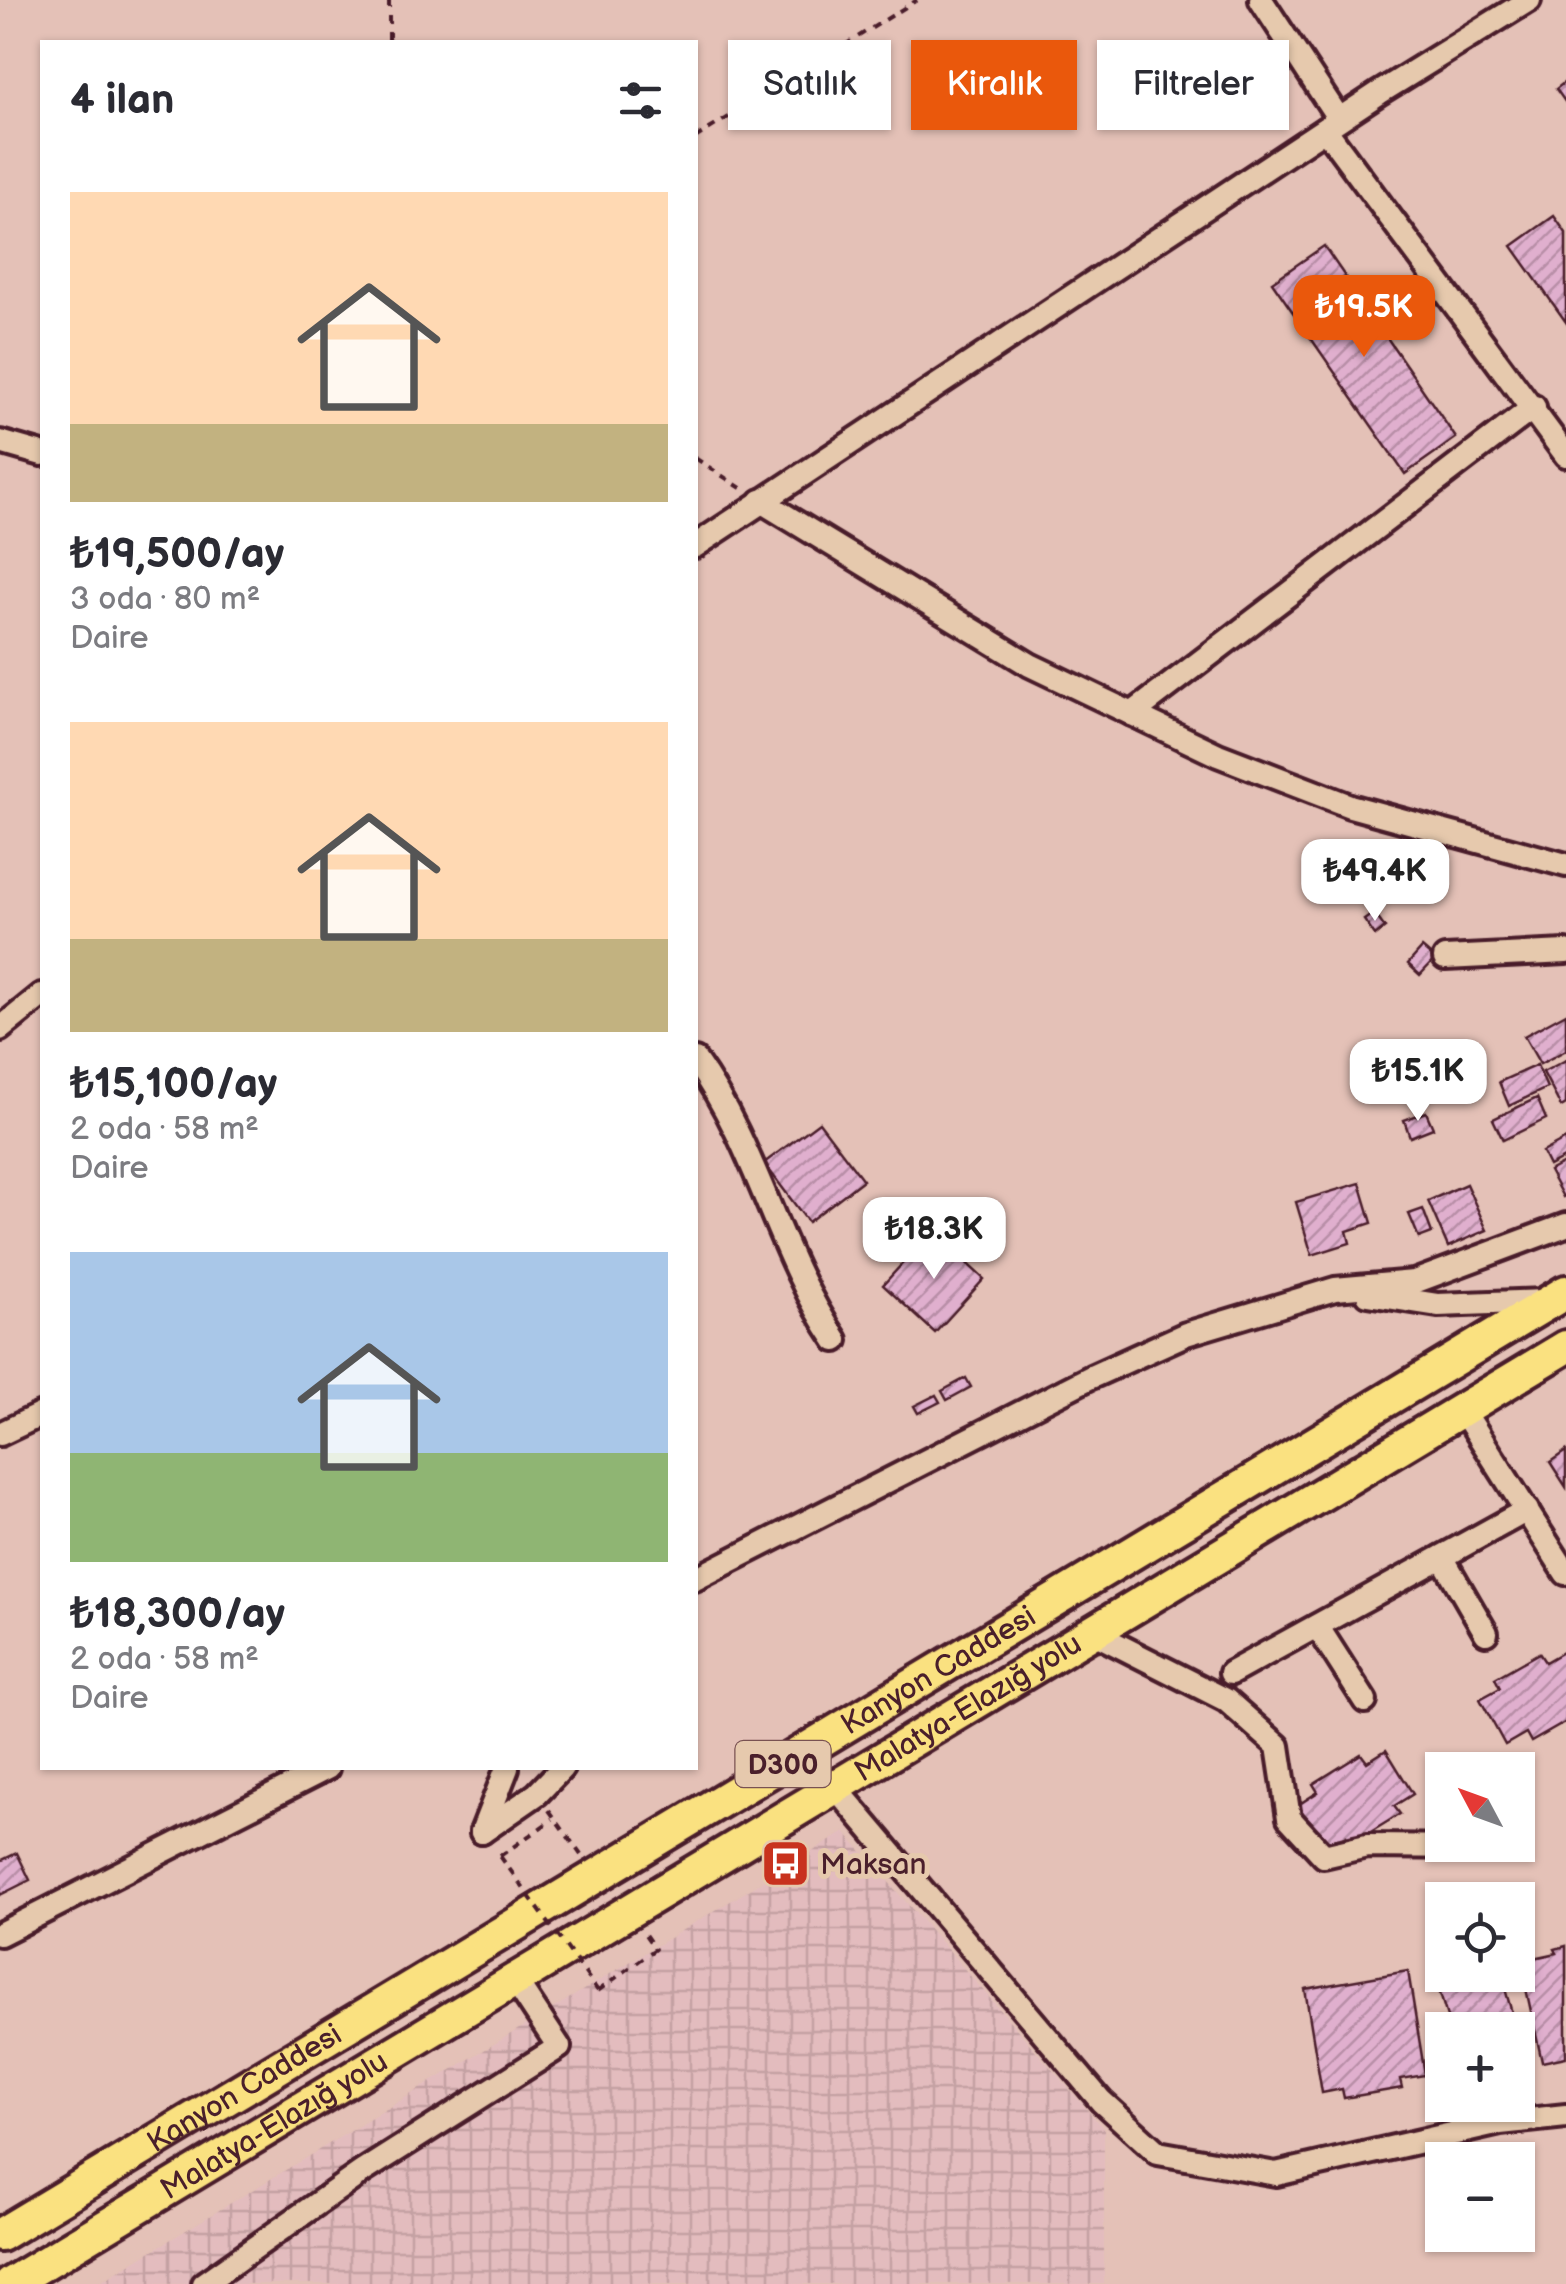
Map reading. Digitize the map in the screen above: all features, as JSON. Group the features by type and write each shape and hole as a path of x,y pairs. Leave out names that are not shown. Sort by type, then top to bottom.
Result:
{"highway":[{"name":"Kanyon Caddesi","path":"0,2235 1559,1296"},
{"name":"Malatya-Elazığ yolu","path":"10,2284 1566,1347"}],"street":[{"path":"1261,0 1332,124 1566,455"},
{"path":"698,544 1332,124 1530,0"},
{"path":"1132,714 1534,407"},
{"path":"0,442 40,453"},
{"path":"761,501 1030,665 1218,755 1350,806 1566,865"},
{"path":"1445,958 1566,952"},
{"path":"0,1029 40,997"},
{"path":"698,1064 721,1097 783,1229 806,1293 836,1340"},
{"path":"698,1577 1123,1362 1186,1334 1335,1290 1414,1282 1566,1225"},
{"path":"1335,1290 1438,1305 1559,1296"},
{"path":"1462,1410 1566,1573"},
{"path":"0,1434 40,1415"},
{"path":"1231,1673 1527,1510"},
{"path":"1442,1557 1486,1632"},
{"path":"1317,1626 1364,1701"},
{"path":"1094,1633 1226,1700 1278,1746 1290,1818 1324,1856 1366,1846 1425,1847"},
{"path":"0,1934 323,1770"},
{"path":"506,1770 482,1832 537,1794 560,1770"},
{"path":"836,1788 1100,2101 1158,2154 1276,2174 1500,2123 1566,2116"},
{"path":"203,2284 362,2172 559,2048 515,1980"}],"path":[{"path":"388,0 389,40"},
{"path":"698,136 917,0"},
{"path":"698,460 761,501"},
{"path":"537,1794 596,1876"},
{"path":"555,1818 500,1856 598,1991 656,1949"}],"shaded area":[{"path":"845,1832 1104,2129 1104,2284 97,2284"}],"building":[{"path":"1566,81 1566,103 1556,89"},
{"path":"1554,216 1566,233 1566,322 1512,246"},
{"path":"1324,246 1456,438 1405,474 1272,282"},
{"path":"1374,913 1385,928 1375,936 1364,920"},
{"path":"1422,948 1435,959 1420,975 1408,964"},
{"path":"1566,1013 1566,1050 1540,1064 1524,1036"},
{"path":"1566,1060 1566,1104 1561,1107 1543,1072"},
{"path":"1537,1065 1547,1088 1509,1106 1499,1082"},
{"path":"1537,1098 1546,1119 1503,1140 1493,1119"},
{"path":"1426,1112 1433,1128 1410,1137 1404,1120"},
{"path":"819,1122 863,1180 808,1222 764,1163"},
{"path":"1566,1139 1566,1157 1549,1166 1542,1152"},
{"path":"1566,1162 1566,1195 1563,1197 1549,1171"},
{"path":"1360,1183 1372,1223 1347,1231 1350,1243 1312,1255 1296,1202"},
{"path":"1466,1184 1487,1230 1448,1247 1428,1201"},
{"path":"1423,1209 1432,1233 1419,1238 1409,1214"},
{"path":"932,1231 984,1279 935,1333 883,1285"},
{"path":"966,1378 971,1387 947,1400 942,1391"},
{"path":"936,1395 940,1402 918,1413 914,1406"},
{"path":"1566,1451 1566,1487 1550,1462"},
{"path":"1566,1650 1566,1722 1531,1742 1526,1733 1505,1745 1480,1699 1500,1688 1495,1678 1539,1653 1545,1662"},
{"path":"1386,1750 1413,1794 1394,1806 1400,1814 1351,1844 1346,1836 1325,1849 1298,1805 1318,1792 1313,1784 1361,1754 1367,1762"},
{"path":"17,1853 30,1880 0,1895 0,1861"},
{"path":"1566,1946 1566,2057 1542,2062 1535,2012 1531,2012 1527,1992 1535,1992 1535,1958 1557,1953 1555,1949"},
{"path":"1408,1971 1425,2075 1400,2079 1402,2088 1344,2098 1342,2089 1322,2093 1305,1989"},
{"path":"1440,1992 1506,1992 1512,2012 1446,2012"}],"place":[{"name":"Maksan","path":"785,1864"}]}
